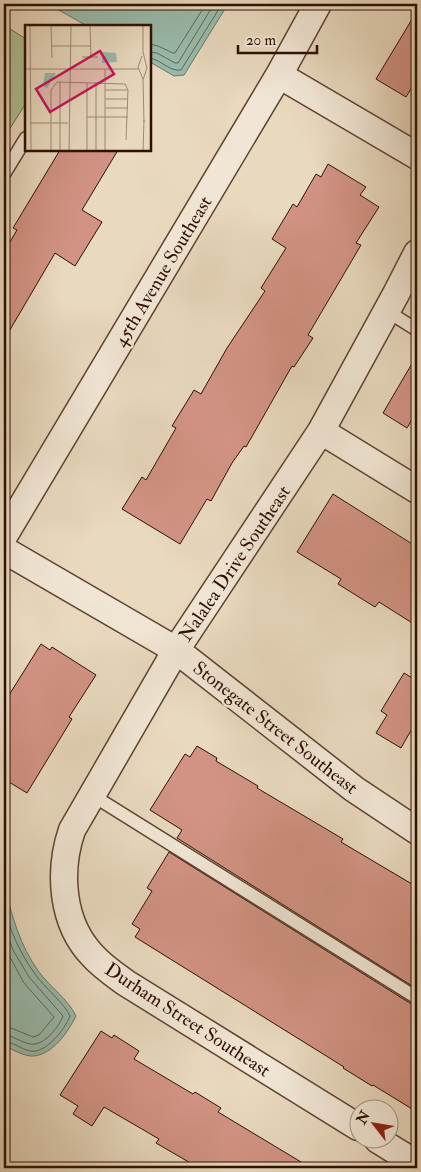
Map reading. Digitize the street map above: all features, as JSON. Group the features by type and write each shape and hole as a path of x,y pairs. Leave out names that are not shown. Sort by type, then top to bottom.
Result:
{"street":[{"name":"45th Avenue Southeast","path":"4,536 279,75 318,4"},
{"path":"279,75 417,156"},
{"name":"Nalalea Drive Southeast","path":"64,876 67,846 72,830 176,650 321,431 417,253"},
{"path":"321,431 417,490"},
{"name":"Stonegate Street Southeast","path":"4,550 176,650 354,789 417,830"},
{"name":"Durham Street Southeast","path":"64,876 67,904 73,924 82,942 103,966 126,983 348,1121"},
{"path":"394,1150 417,1164"}],"lane":[{"path":"4,174 25,140"},
{"path":"386,312 417,330"},
{"path":"92,795 417,998"}],"shaded area":[{"path":"4,25 25,38 25,105 4,138"}],"water":[{"path":"48,4 228,4 184,75 174,76 151,63 151,25 85,25"},
{"path":"4,883 13,918 26,951 39,972 69,1004 76,1016 69,1029 54,1047 34,1056 22,1054 4,1045"}],"building":[{"path":"417,11 417,79 406,97 376,79"},
{"path":"59,151 117,151 82,210 102,222 75,266 55,253 4,340 4,252 17,230 13,228"},
{"path":"328,164 366,187 360,195 379,207 356,243 361,245 308,335 313,338 294,367 292,366 246,447 244,446 232,463 211,501 207,499 180,544 122,509 142,477 146,480 176,428 172,426 194,390 201,394 227,348 265,291 261,288 286,248 272,239 293,204 297,207 316,174 321,177"},
{"path":"417,355 417,411 407,428 383,413"},
{"path":"333,494 417,547 417,626 379,602 375,607 338,584 341,579 297,552"},
{"path":"41,644 50,650 52,647 96,675 69,717 72,719 27,793 4,779 4,703"},
{"path":"404,673 417,681 417,720 401,748 376,733 387,715 381,711"},
{"path":"197,746 217,758 216,761 258,786 257,788 343,839 341,842 417,887 417,989 177,838 182,830 150,810 185,754 190,757"},
{"path":"169,852 417,1006 417,1112 372,1086 135,937 140,929 132,924 152,891 147,888"},
{"path":"101,1031 112,1038 114,1035 139,1051 134,1059 193,1094 195,1092 221,1108 218,1112 311,1168 199,1168 156,1143 159,1139 104,1107 92,1126 73,1114 78,1106 60,1095"}]}
